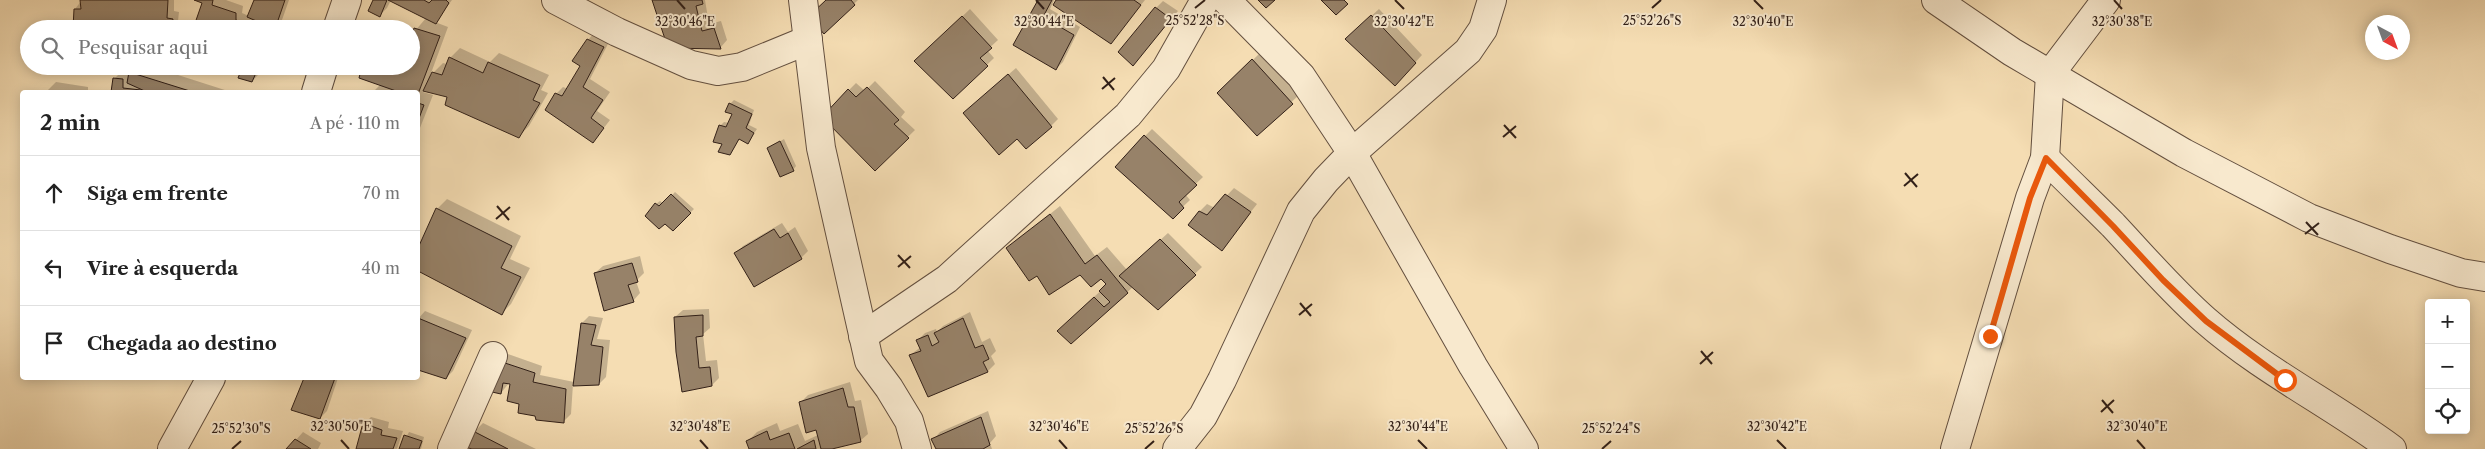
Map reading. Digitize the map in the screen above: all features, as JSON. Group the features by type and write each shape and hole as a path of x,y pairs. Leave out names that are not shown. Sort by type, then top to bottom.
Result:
{"street":[{"path":"340,20 347,0"},
{"path":"556,0 617,32 691,65 718,71 742,67 808,40"},
{"path":"863,336 947,279 1128,115 1166,69 1205,0"},
{"path":"1226,0 1300,76 1352,152 1473,366 1524,449"},
{"path":"1177,449 1203,416 1211,402 1302,211 1326,180 1352,152 1468,51 1483,29 1492,0"},
{"path":"1936,0 2050,74 2184,153 2309,218 2390,249 2461,272 2485,276"},
{"path":"1955,449 2030,198 2046,158 2050,74 2106,0"},
{"path":"806,2 808,40 821,148 869,362 890,388 909,421 917,449"},
{"path":"317,90 321,75"},
{"path":"2046,158 2163,280 2206,321 2285,380 2360,425 2392,449"},
{"path":"452,449 493,356"},
{"path":"172,449 210,380"}],"building":[{"path":"80,0 168,0 167,18 173,19 73,20 74,9 81,9"},
{"path":"194,0 213,0 212,5 236,13 236,20 196,20 202,3"},
{"path":"254,0 285,0 278,20 254,20 247,17"},
{"path":"373,0 387,0 380,17 368,11"},
{"path":"388,0 424,0 429,3 432,0 446,0 449,3 436,24"},
{"path":"652,0 702,0 703,4 696,6 702,31 714,28 721,49 668,48"},
{"path":"826,0 851,0 855,5 824,34 809,16"},
{"path":"1038,0 1052,0 1043,17 1074,35 1056,70 1013,45"},
{"path":"1056,0 1134,0 1141,5 1111,44 1053,5"},
{"path":"1258,0 1275,0 1266,8"},
{"path":"1321,0 1344,0 1348,4 1336,15"},
{"path":"1155,7 1171,19 1133,66 1118,52"},
{"path":"1371,15 1416,63 1395,86 1345,39"},
{"path":"962,16 992,48 980,58 988,66 953,99 914,61"},
{"path":"420,30 440,36 420,90 393,90 359,78 360,75 420,75"},
{"path":"587,39 604,47 583,87 603,100 591,118 604,128 593,143 545,110 555,93 562,96 580,66 572,61"},
{"path":"449,57 483,73 488,62 540,85 533,100 540,103 519,138 445,105 447,97 423,91 432,72 442,75"},
{"path":"1252,59 1293,104 1257,136 1217,93"},
{"path":"1008,74 1052,127 1026,149 1017,139 999,155 963,113"},
{"path":"128,75 139,75 187,90 143,90 127,83"},
{"path":"239,75 255,75 252,82 238,78"},
{"path":"113,78 123,79 123,88 141,90 111,90"},
{"path":"867,87 899,120 894,124 909,138 875,171 822,117 848,89 856,97"},
{"path":"729,103 752,114 746,128 754,133 748,144 739,139 730,155 718,152 722,144 713,142 719,125 726,127 732,114 725,112"},
{"path":"420,104 424,105 420,116"},
{"path":"1144,135 1197,185 1179,202 1184,208 1173,219 1115,167"},
{"path":"780,141 794,171 780,177 767,148"},
{"path":"671,194 691,213 673,231 665,224 659,229 645,216 655,203 659,206"},
{"path":"1225,194 1251,212 1222,251 1188,225 1199,211 1207,215"},
{"path":"436,208 512,246 501,268 521,277 502,315 420,272 420,244"},
{"path":"1050,214 1085,264 1097,255 1128,293 1071,344 1057,331 1094,297 1104,307 1110,302 1099,291 1106,284 1101,279 1091,287 1080,275 1049,295 1037,276 1029,281 1006,248"},
{"path":"774,229 780,238 788,233 802,259 754,287 734,253"},
{"path":"1160,239 1196,275 1158,310 1119,276"},
{"path":"632,263 638,282 628,285 634,302 604,311 594,273"},
{"path":"703,315 703,336 696,337 699,368 710,367 712,386 682,392 676,352 674,317"},
{"path":"963,318 975,348 983,345 989,359 983,362 988,372 928,397 909,355 921,351 916,340 928,335 932,346 939,342 934,333"},
{"path":"420,319 466,338 446,379 420,371"},
{"path":"581,323 596,325 591,345 603,347 599,385 573,386"},
{"path":"496,360 535,373 533,382 566,389 564,423 536,420 535,416 518,413 519,404 507,401 510,384 503,383 501,394 483,390"},
{"path":"303,380 334,380 320,419 291,410"},
{"path":"843,388 848,407 854,407 861,442 832,449 821,449 816,430 806,433 799,402"},
{"path":"981,417 990,445 983,449 936,449 931,439"},
{"path":"363,423 382,430 381,435 397,438 393,449 356,449"},
{"path":"473,431 508,449 472,449 465,447"},
{"path":"767,431 770,440 789,433 795,449 749,449 746,441"},
{"path":"404,435 422,441 419,449 399,449"},
{"path":"295,439 311,449 286,449"},
{"path":"814,440 816,449 797,449"}],"route":[{"path":"1990,336 2030,198 2046,158 2163,280 2206,321 2285,380"}]}
